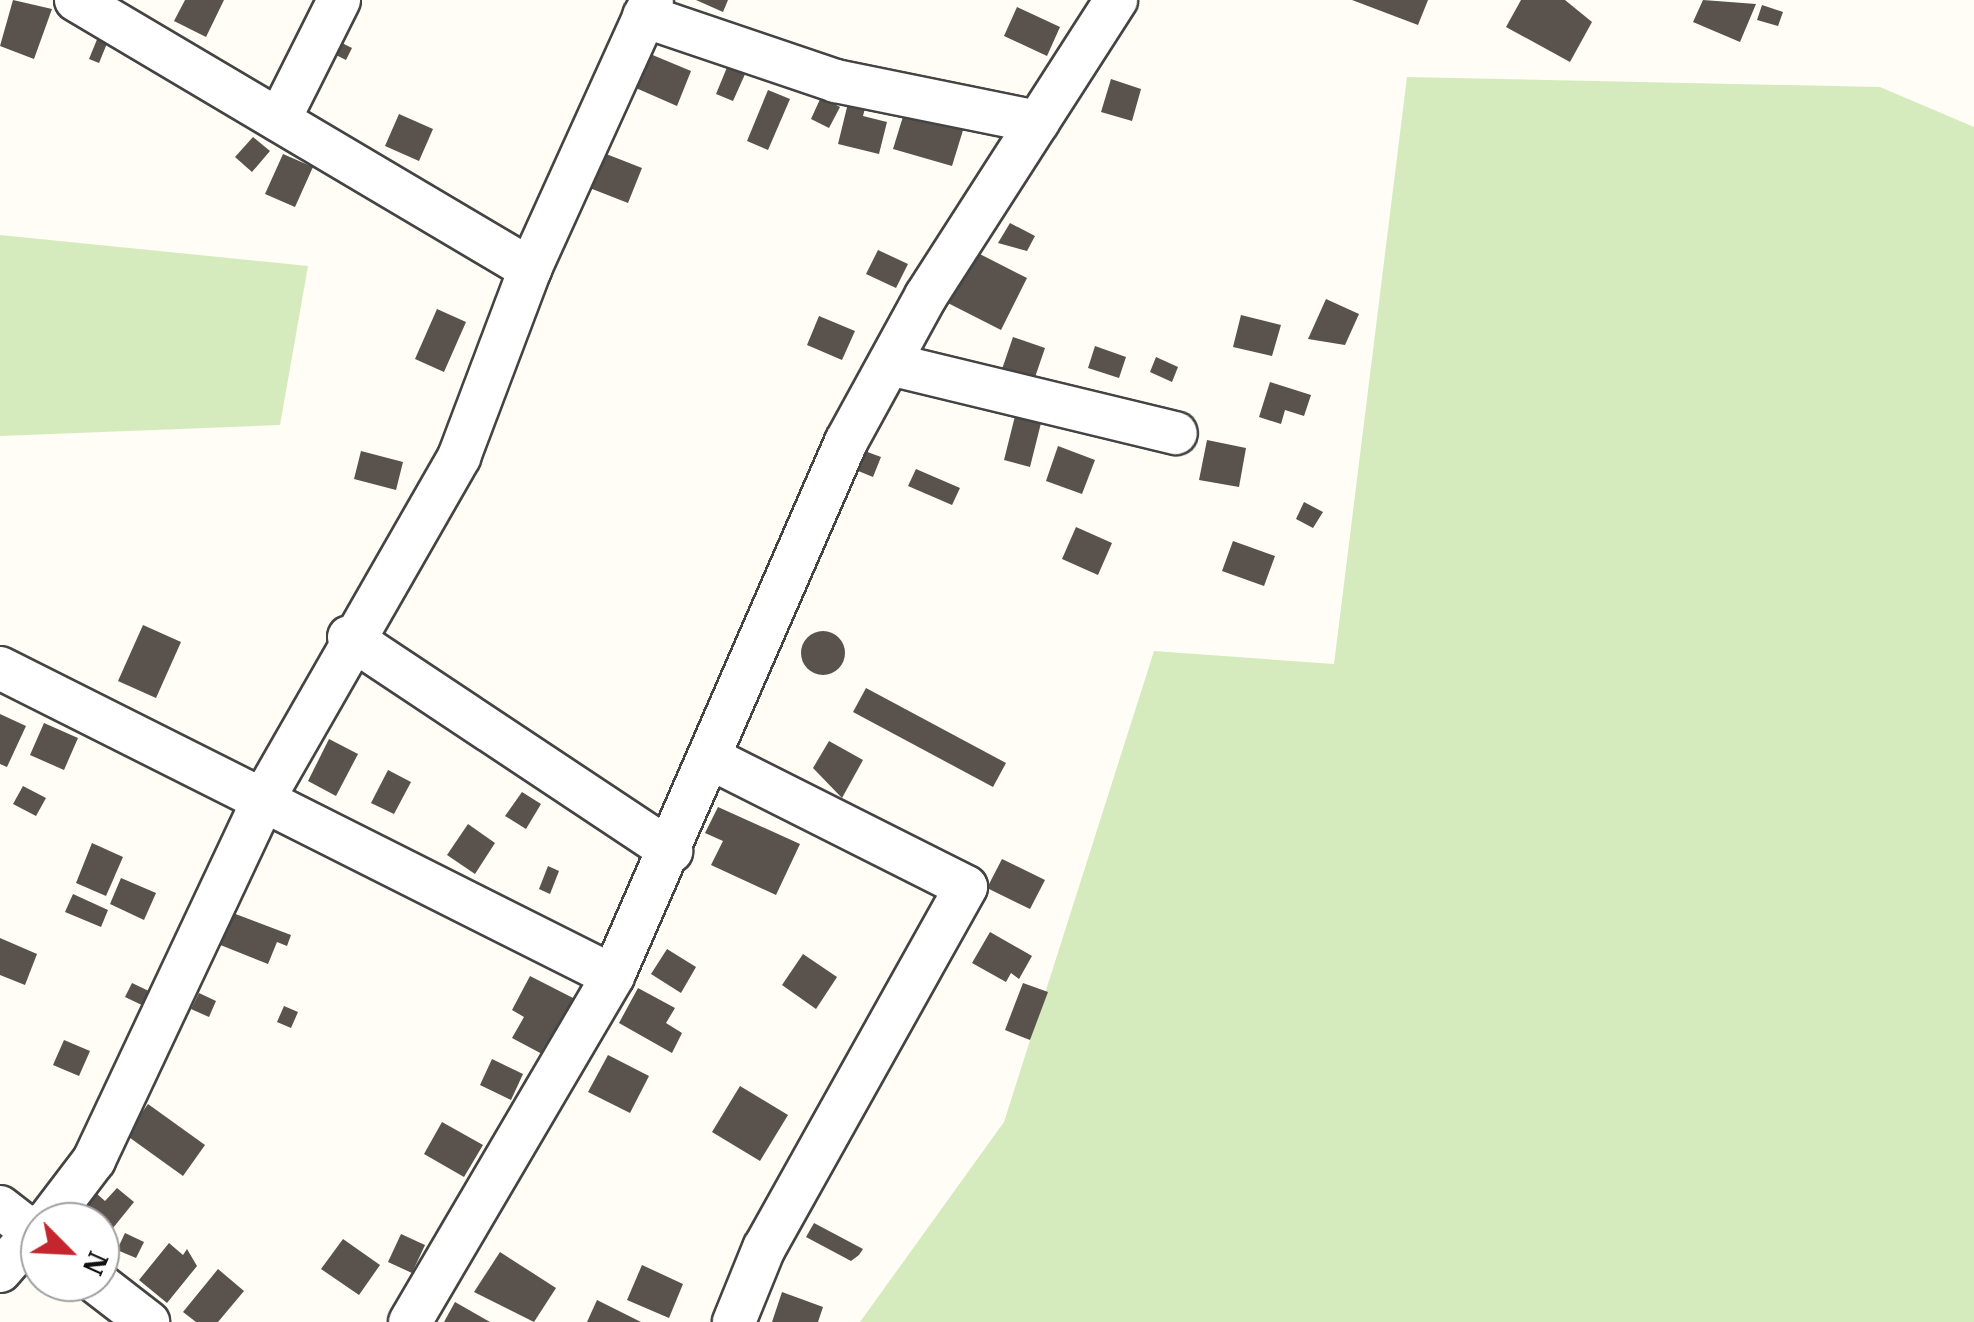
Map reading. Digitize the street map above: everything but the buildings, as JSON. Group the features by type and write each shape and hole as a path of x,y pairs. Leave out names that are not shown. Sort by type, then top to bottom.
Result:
{"street":[{"path":"76,0 530,269"},
{"path":"278,120 339,0"},
{"path":"410,1322 612,976 714,760 846,442 890,364 1116,0"},
{"path":"48,1202 136,1080 265,796 349,638 459,458 530,269 648,8 836,81 1038,122"},
{"path":"890,364 1176,433"},
{"path":"349,638 671,852"},
{"path":"0,668 265,796 612,976"},
{"path":"714,760 966,887 764,1248 734,1322"},
{"path":"0,1271 20,1241"},
{"path":"120,1300 148,1322"}],"green space":[{"path":"1407,77 1880,87 1974,127 1974,1322 860,1322 1004,1122 1154,651 1334,664"},
{"path":"0,235 308,266 280,425 0,436"}]}
